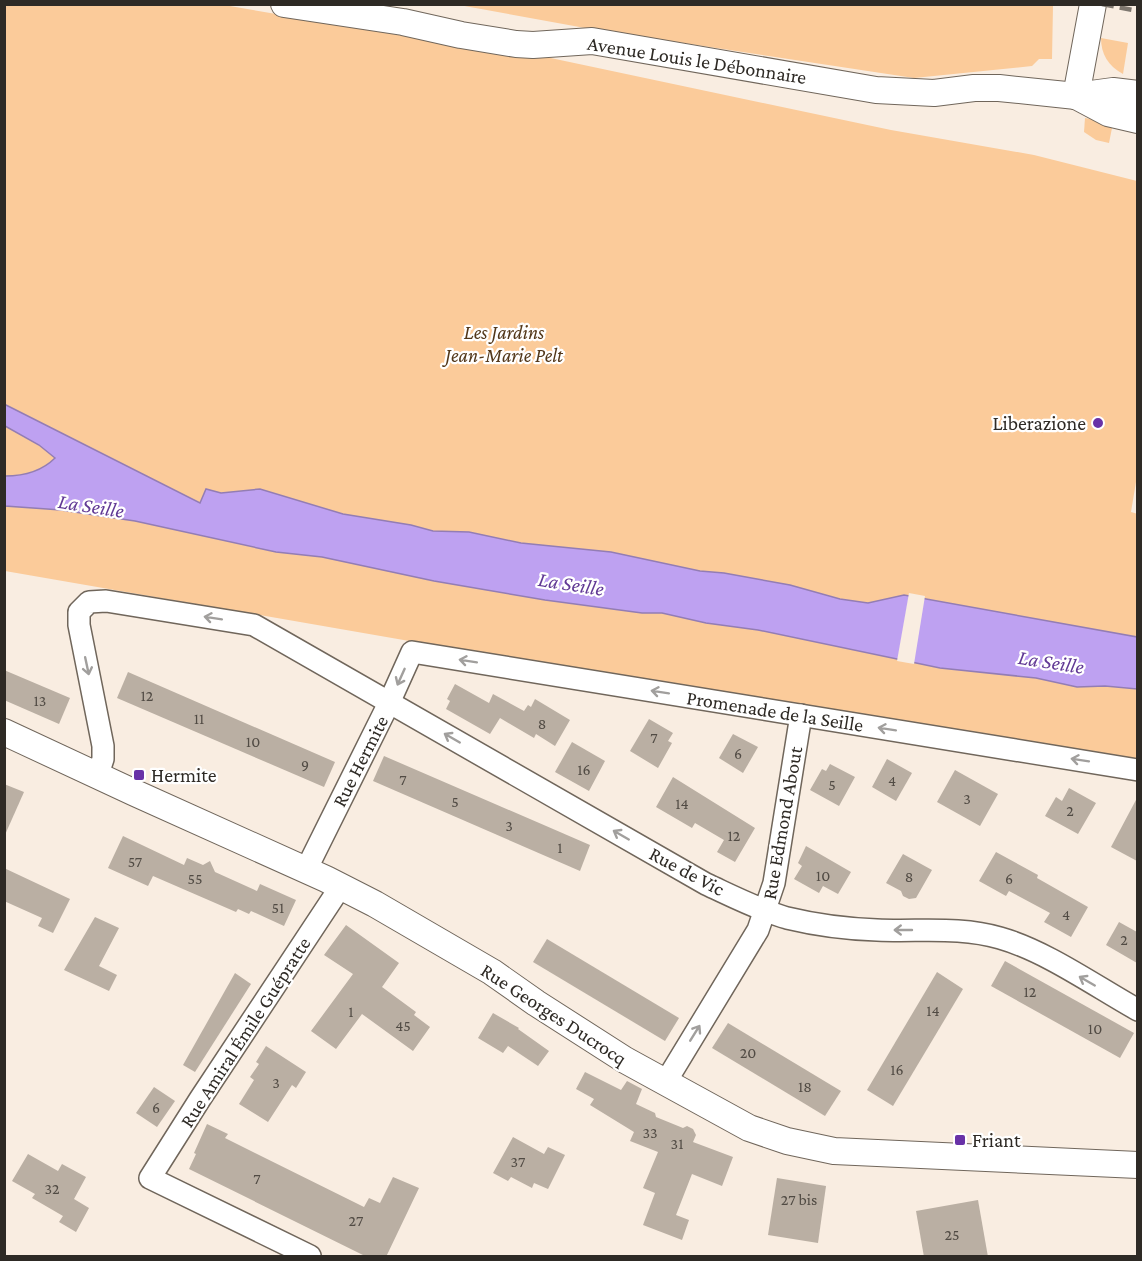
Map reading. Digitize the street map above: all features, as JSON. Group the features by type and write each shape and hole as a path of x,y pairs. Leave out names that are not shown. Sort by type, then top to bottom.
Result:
{"street":[{"name":"Avenue Louis le Débonnaire","path":"284,4 403,22 516,44 592,41 876,90 934,93 999,88 1076,96 1113,91 1137,94"},
{"path":"1076,96 1093,4"},
{"name":"Avenue Louis le Débonnaire","path":"1076,96 1108,113 1137,120"},
{"name":"Rue de Vic","path":"98,774 104,746 79,625 79,612 89,602 106,601 254,625 270,632 389,703 706,884 786,917 848,928 962,931 1000,938 1037,952 1137,1010"},
{"name":"Rue Hermite","path":"306,870 412,652"},
{"name":"Promenade de la Seille","path":"412,652 1137,770"},
{"name":"Rue Edmond About","path":"665,1083 758,930 766,910 774,883 801,715"},
{"name":"Rue Georges Ducrocq","path":"4,732 306,870 375,904 492,972 536,1004 625,1060 749,1128 812,1148 863,1153 1137,1165"},
{"name":"Rue Amiral Émile Guépratte","path":"310,1257 150,1178 340,886"}],"green space":[{"name":"Les Jardins Jean-Marie Pelt","path":"4,5 224,5 498,52 546,57 891,130 1034,155 1137,181 1138,470 1131,512 1138,514 1137,764 802,709 5,571"},
{"path":"459,5 1043,5 1053,6 1052,59 1039,59 1032,66 914,78 585,28"},
{"path":"1101,38 1128,43 1123,74 1106,59"},
{"path":"1085,118 1113,123 1109,143 1096,140 1084,132"}],"water":[{"name":"La Seille","path":"4,404 200,503 206,489 221,493 260,489 343,514 411,525 433,531 469,532 521,543 611,552 700,571 790,585 840,599 868,603 904,595 1137,637 1137,689 1105,686 1077,687 1036,678 940,668 758,630 706,623 662,613 642,613 545,600 434,581 322,557 276,552 135,521 61,510 5,506 5,476 32,472 44,467 55,458 39,445 5,426"}],"pier":[{"path":"909,593 925,596 914,664 897,661"}],"building":[{"path":"4,670 70,698 59,724 4,700"},
{"path":"128,672 335,762 324,787 117,698"},
{"path":"455,684 489,703 493,694 524,711 528,705 531,707 535,699 570,720 555,746 536,734 534,738 500,718 490,734 446,709 450,701 447,699"},
{"path":"649,719 673,733 668,741 672,743 658,768 630,751"},
{"path":"733,734 758,747 743,773 719,758"},
{"path":"572,742 605,761 589,791 555,772"},
{"path":"384,756 590,845 580,871 373,781"},
{"path":"887,759 912,773 896,801 872,787"},
{"path":"830,764 855,777 839,806 810,790 822,769 826,771"},
{"path":"955,770 998,794 980,826 937,802"},
{"path":"673,777 755,828 735,862 717,852 724,840 695,823 692,828 656,807"},
{"path":"4,784 24,792 4,837"},
{"path":"1069,788 1096,803 1078,834 1045,816 1056,797 1062,801"},
{"path":"1137,798 1137,861 1111,847"},
{"path":"123,836 184,865 187,858 203,865 210,861 215,872 257,891 260,884 296,900 284,926 251,911 249,914 238,909 236,912 153,876 148,886 108,868"},
{"path":"806,846 851,872 838,894 823,886 819,893 794,879 802,866 798,863"},
{"path":"996,852 1038,875 1037,878 1088,907 1071,937 1044,922 1050,913 1009,891 1006,896 979,881"},
{"path":"903,854 932,870 916,898 909,899 903,896 901,891 886,883"},
{"path":"4,868 70,899 53,933 38,926 42,918 4,901"},
{"path":"95,917 119,928 99,966 117,975 109,991 64,970"},
{"path":"1119,922 1137,932 1137,963 1106,945"},
{"path":"346,925 399,963 382,987 416,1012 414,1015 430,1027 413,1051 362,1014 336,1049 311,1031 353,974 324,955"},
{"path":"547,939 679,1018 665,1041 533,962"},
{"path":"1005,961 1134,1033 1120,1058 991,986"},
{"path":"937,972 963,989 893,1106 867,1090"},
{"path":"235,973 251,984 195,1072 183,1065"},
{"path":"493,1013 519,1028 549,1051 538,1066 508,1046 503,1053 478,1038"},
{"path":"728,1023 841,1091 825,1116 712,1048"},
{"path":"266,1046 306,1072 296,1088 292,1085 268,1122 239,1104 254,1080 250,1077 259,1064 256,1062"},
{"path":"585,1072 621,1090 627,1081 642,1089 636,1104 655,1113 656,1117 683,1128 687,1126 693,1129 696,1135 693,1142 733,1157 722,1186 692,1174 676,1215 689,1220 682,1240 643,1225 655,1193 643,1188 658,1152 630,1141 634,1132 590,1105 594,1099 576,1089"},
{"path":"154,1087 175,1101 157,1127 136,1113"},
{"path":"207,1124 228,1134 225,1138 364,1207 369,1198 380,1203 393,1177 419,1188 386,1257 367,1257 189,1169"},
{"path":"513,1137 544,1154 548,1147 565,1155 548,1189 534,1183 532,1188 511,1177 508,1181 493,1173"},
{"path":"28,1154 58,1171 62,1164 86,1177 74,1199 89,1208 76,1232 59,1222 63,1216 32,1198 35,1194 12,1181"},
{"path":"777,1178 826,1186 818,1243 768,1235"},
{"path":"978,1200 988,1257 924,1257 916,1211"}],"railway":[{"path":"1102,4 1138,11"}],"place":[{"name":"Liberazione","path":"1098,423"},
{"name":"Hermite","path":"139,775"},
{"name":"Friant","path":"960,1140"}]}
